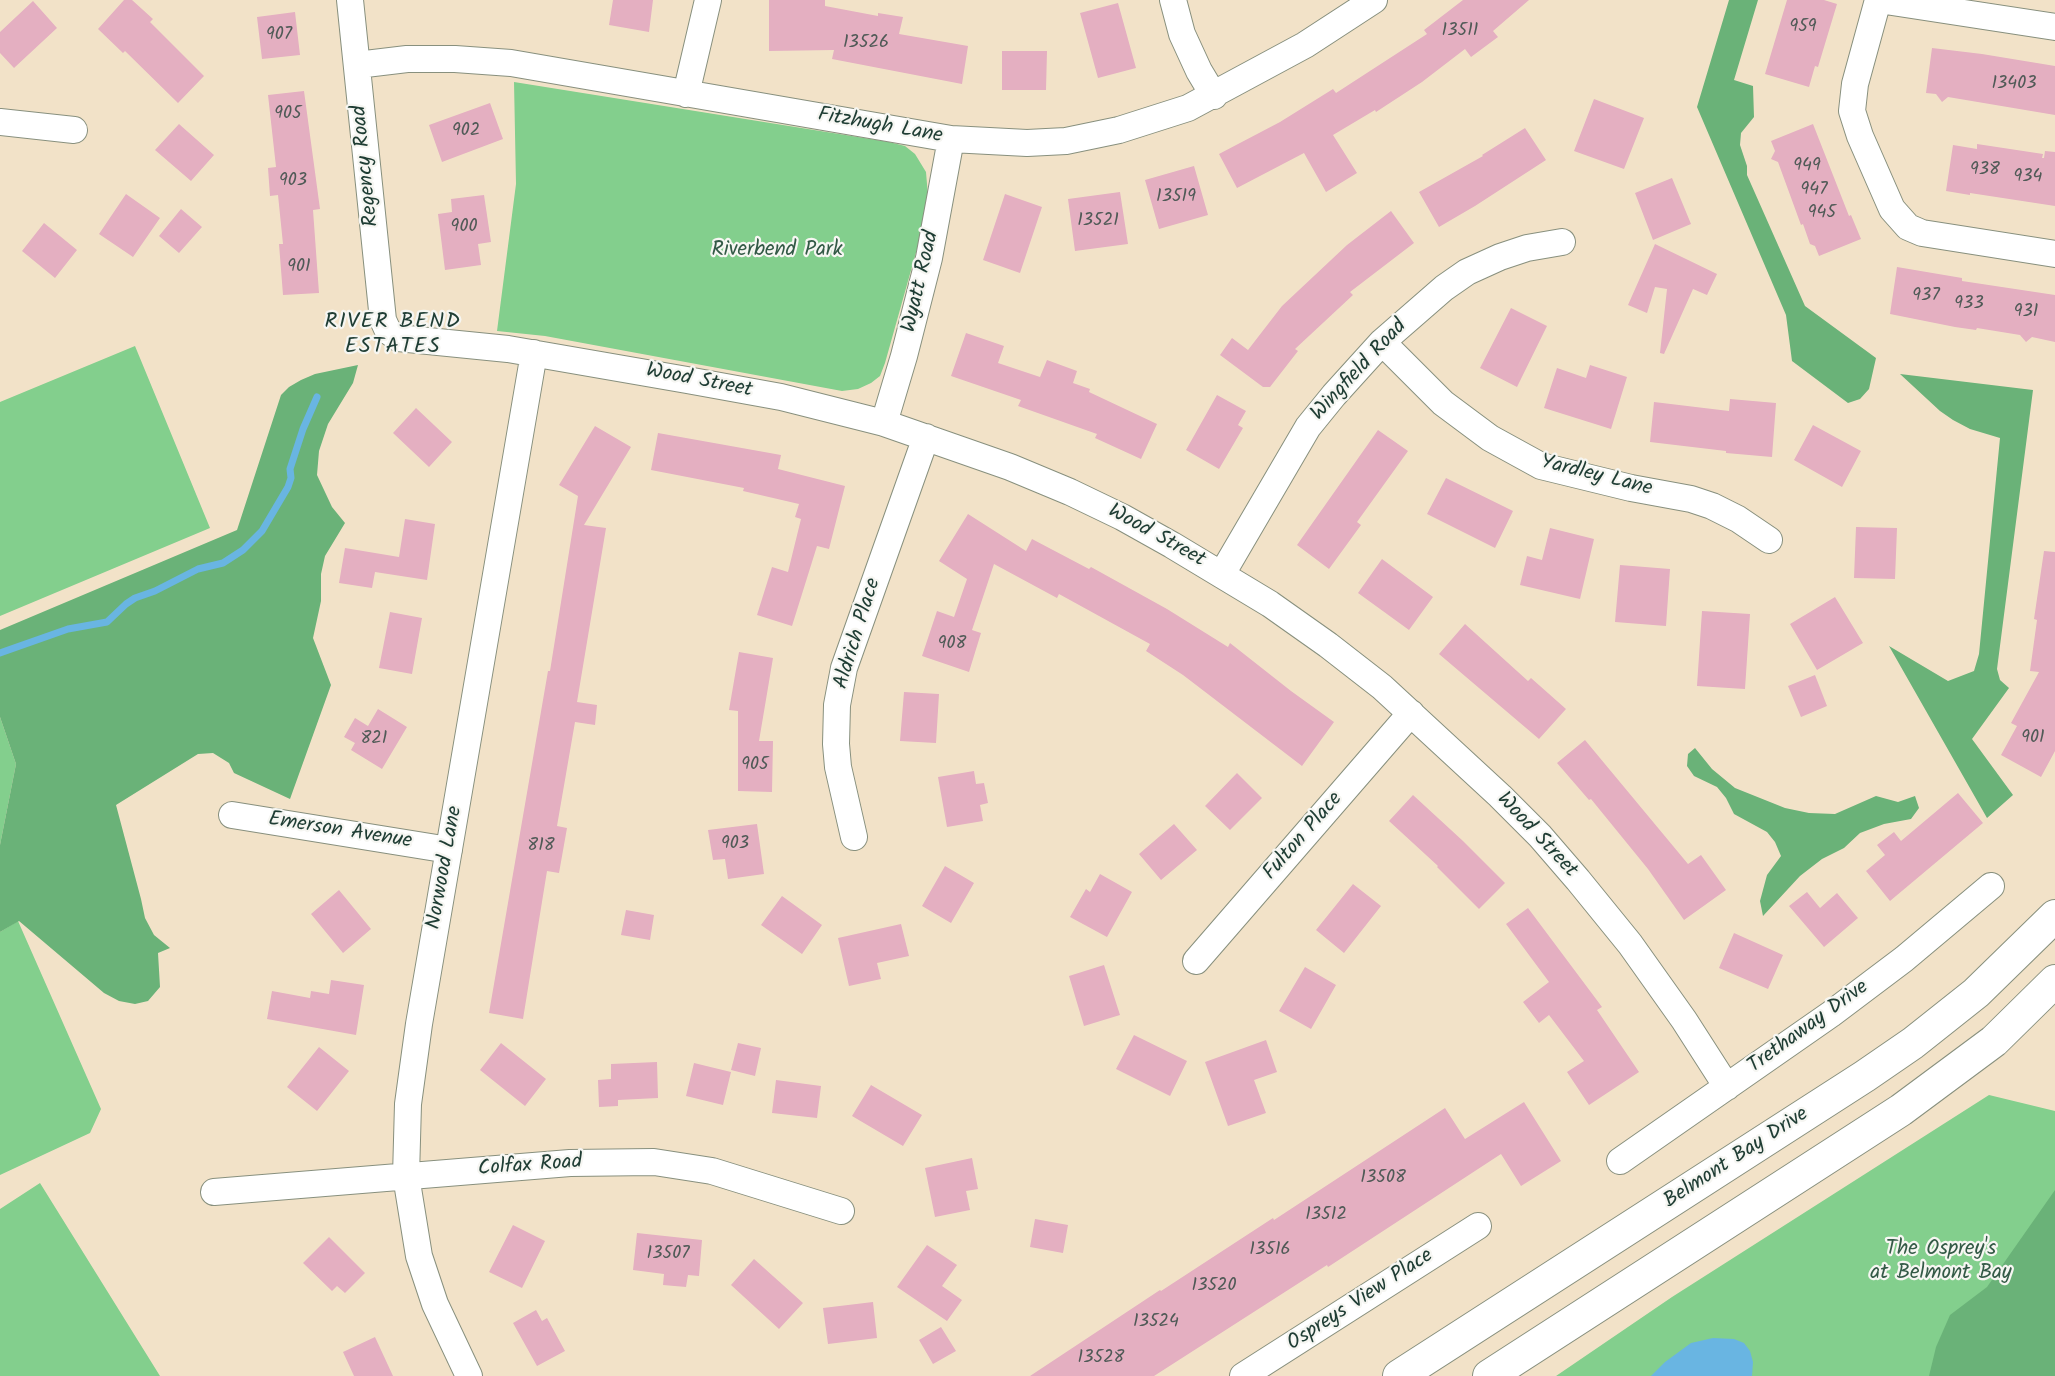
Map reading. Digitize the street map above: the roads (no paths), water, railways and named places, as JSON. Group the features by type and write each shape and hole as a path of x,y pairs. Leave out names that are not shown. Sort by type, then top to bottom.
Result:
{"street":[{"name":"Regency Road","path":"350,0 382,320 388,331"},
{"path":"686,94 708,0"},
{"path":"1173,0 1182,34 1199,71 1214,96"},
{"name":"Fitzhugh Lane","path":"357,64 407,59 485,60 951,139 1026,143 1066,141 1161,118 1214,96 1305,45 1374,0"},
{"path":"2055,27 1879,0 1855,84 1852,111 1860,136 1892,209 1908,227 1922,233 2055,254"},
{"path":"0,122 74,130"},
{"name":"Wyatt Road","path":"884,423 929,258 951,139"},
{"name":"Wingfield Road","path":"1222,574 1308,427 1382,342 1444,288 1467,272 1518,251 1562,242"},
{"name":"Wood Street","path":"388,331 399,338 534,353 781,397 884,423 1010,467 1122,517 1222,574 1328,645 1382,687 1500,796 1540,836 1630,944 1727,1087"},
{"name":"Yardley Lane","path":"1382,342 1443,403 1490,438 1541,466 1631,488 1691,499 1738,519 1769,540"},
{"name":"Norwood Lane","path":"469,1376 435,1304 422,1266 406,1176 408,1104 412,1065 534,353"},
{"name":"Aldrich Place","path":"854,837 838,767 837,705 844,668 926,437"},
{"name":"Fulton Place","path":"1196,961 1411,713"},
{"name":"Emerson Avenue","path":"232,815 449,850"},
{"name":"Trethaway Drive","path":"1620,1161 1831,1014 1904,959 1991,886"},
{"name":"Belmont Bay Drive","path":"1399,1376 1855,1083 1913,1043 1976,993 2055,916"},
{"path":"1489,1376 1901,1110 1994,1041 2055,981"},
{"name":"Colfax Road","path":"214,1192 570,1163 654,1162 712,1171 841,1211"},
{"name":"Ospreys View Place","path":"1243,1376 1478,1226"}],"water":[{"path":"1713,1338 1734,1339 1744,1343 1750,1351 1753,1362 1752,1376 1651,1376 1665,1362 1691,1343"}],"waterway":[{"path":"0,653 68,629 107,622 135,598 155,591 198,569 223,563 243,550 262,531 288,487 291,478 290,469 303,429 317,397"}],"district":[{"name":"RIVER BEND ESTATES","path":"393,336"}],"park label":[{"name":"Riverbend Park","path":"777,251"},
{"name":"The Osprey's at Belmont Bay","path":"1941,1262"}]}
